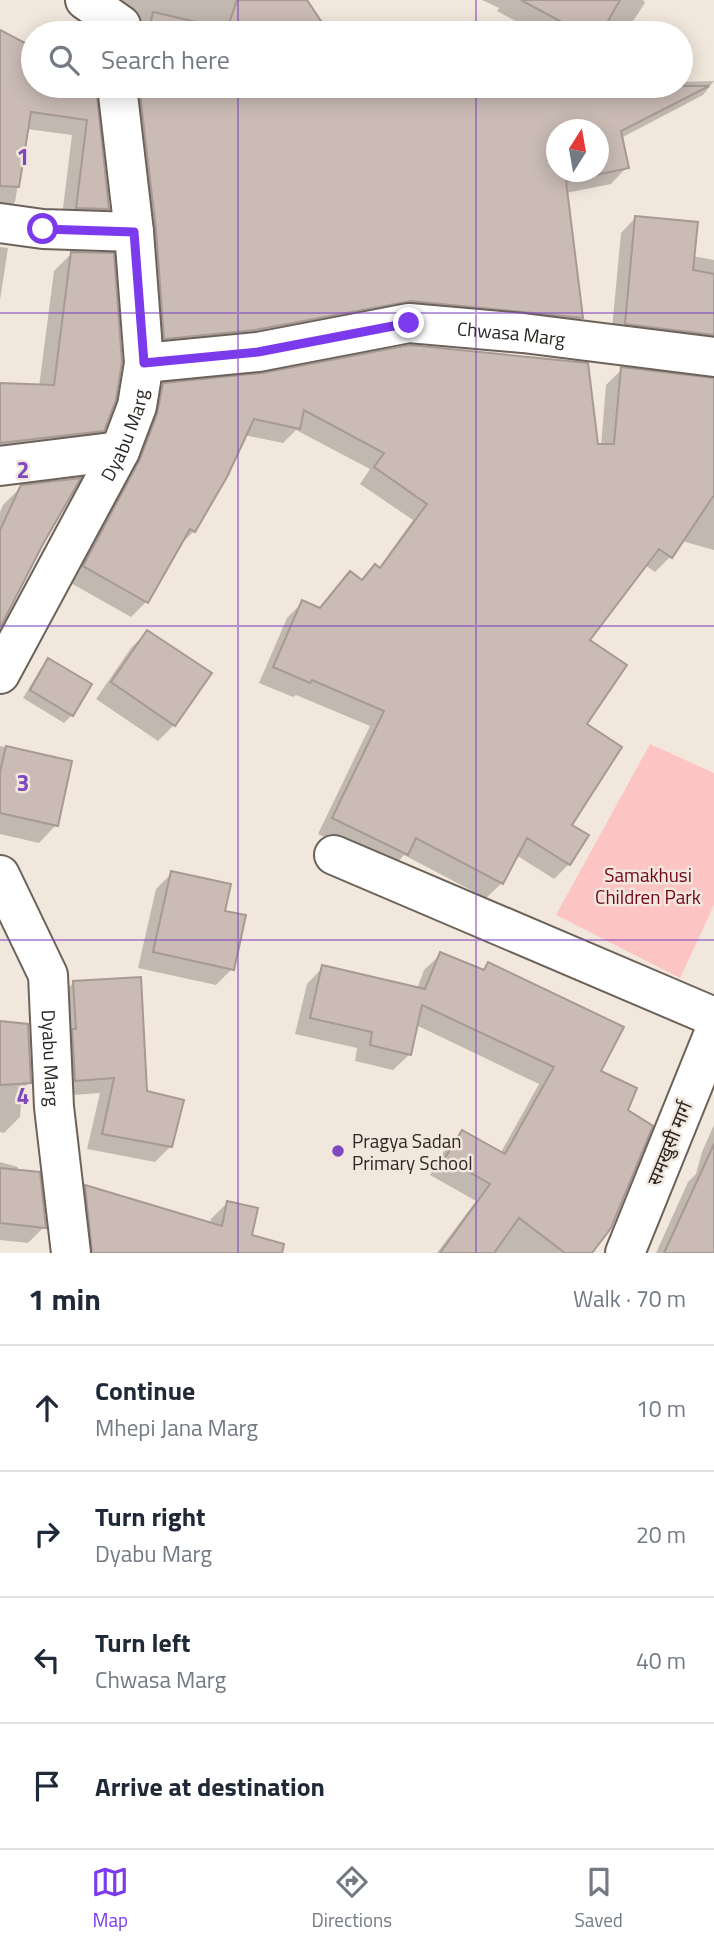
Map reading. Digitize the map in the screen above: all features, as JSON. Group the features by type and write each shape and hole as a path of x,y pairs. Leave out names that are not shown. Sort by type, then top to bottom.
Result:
{"street":[{"path":"85,0 124,19"},
{"name":"Dyabu Marg","path":"0,674 120,451 138,407 144,363 134,232 118,98"},
{"path":"0,223 43,229 134,232"},
{"name":"Chwasa Marg","path":"144,363 258,352 409,323 523,333 714,357"},
{"path":"0,466 120,451"},
{"path":"334,855 714,1017"},
{"name":"Dyabu Marg","path":"0,875 48,975 54,1107 71,1253"},
{"name":"समखुसी मार्ग","path":"625,1253 714,1032"}],"green space":[{"name":"Samakhusi Children Park","path":"650,744 714,773 714,905 680,978 556,915"}],"building":[{"path":"237,0 307,0 321,21 230,21"},
{"path":"521,0 620,0 608,21 560,21"},
{"path":"153,12 192,21 151,21"},
{"path":"0,30 21,41 21,98 97,98 109,209 76,208 87,120 31,112 19,187 0,186"},
{"path":"693,86 709,86 693,94"},
{"path":"140,98 686,98 621,131 629,168 609,172 609,119 546,119 546,182 566,182 583,318 411,301 255,330 164,339 156,230"},
{"path":"635,216 698,222 693,270 714,274 714,335 625,324"},
{"path":"71,252 114,253 122,362 116,400 104,431 0,443 0,383 54,385"},
{"path":"410,345 588,363 598,444 614,444 621,367 714,378 714,495 672,558 659,549 590,640 627,665 587,724 622,747 572,825 589,835 570,865 527,838 503,884 416,838 408,855 332,818 384,711 312,680 310,683 273,667 302,600 320,608 350,571 362,580 375,564 380,568 427,504 374,467 384,453 304,410 300,429 254,419 227,477 195,532 190,529 148,603 83,566 140,459 157,414 163,383 262,373"},
{"path":"81,478 0,628 0,530 21,485"},
{"path":"147,630 212,673 175,726 111,682"},
{"path":"48,658 92,684 73,716 30,690"},
{"path":"6,746 72,761 58,826 0,813 0,772"},
{"path":"171,871 231,884 225,911 246,915 234,970 153,952"},
{"path":"440,952 484,970 488,962 624,1027 601,1071 637,1088 628,1110 653,1126 611,1228 592,1253 565,1253 519,1218 494,1253 440,1253 490,1184 445,1158 462,1130 505,1154 554,1067 422,1005 411,1055 370,1045 372,1032 310,1018 322,965 425,989"},
{"path":"141,977 147,1091 184,1100 172,1147 102,1134 114,1078 75,1081 73,981"},
{"path":"0,1021 28,1024 31,1083 0,1085"},
{"path":"714,1144 714,1253 664,1253"},
{"path":"0,1168 40,1172 46,1228 0,1223"},
{"path":"85,1185 222,1226 227,1201 258,1208 252,1235 284,1244 282,1253 92,1253"}],"place":[{"name":"Pragya Sadan Primary School","path":"338,1151"}],"route":[{"path":"43,229 134,232 144,363 258,352 409,323"}]}
